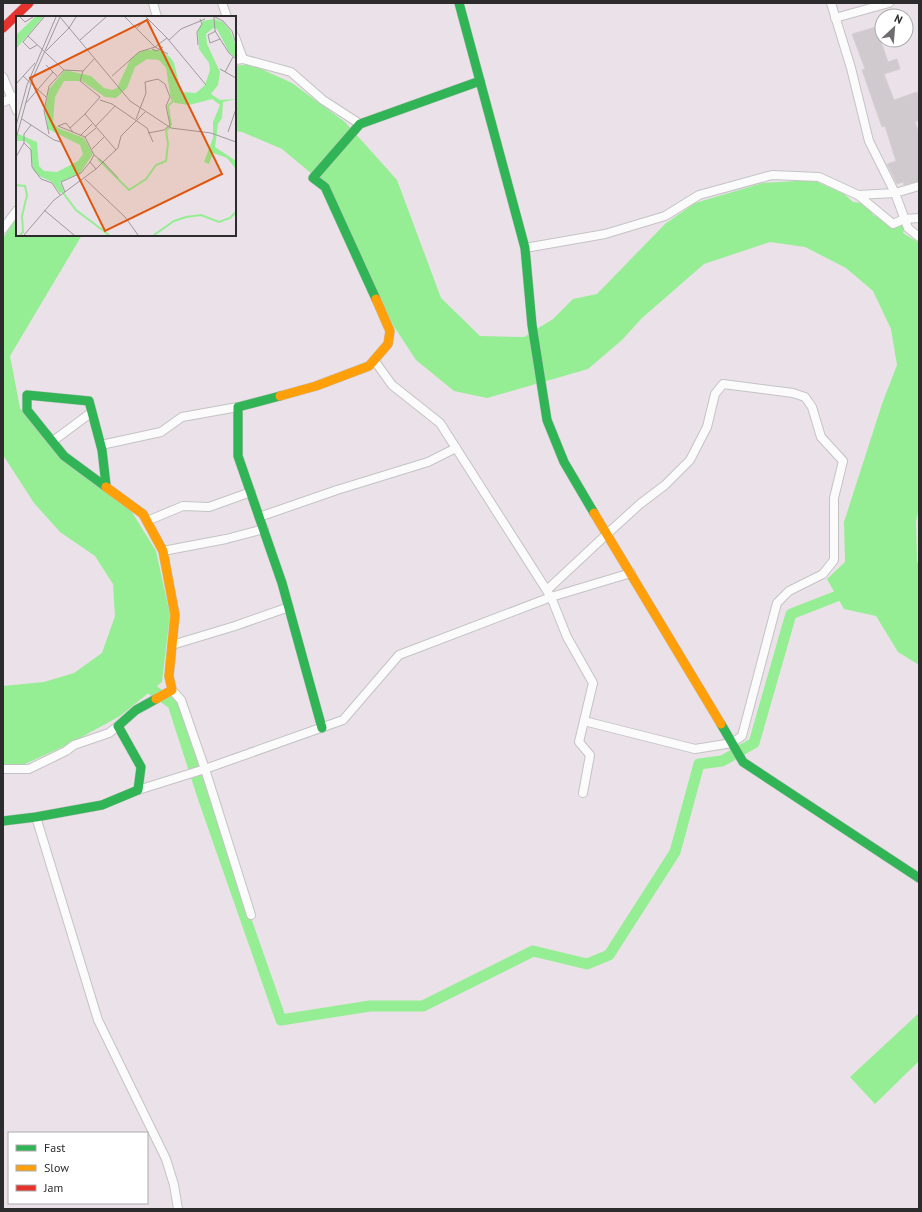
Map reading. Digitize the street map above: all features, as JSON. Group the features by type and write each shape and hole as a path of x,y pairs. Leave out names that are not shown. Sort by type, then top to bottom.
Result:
{"main road":[{"path":"3,28 29,3"},
{"path":"459,3 525,248 532,325 547,420 564,462 743,762 919,878"},
{"path":"322,728 282,583 238,456 238,407 316,386 369,366 388,344 390,331 325,187 313,178 358,127 480,81"},
{"path":"3,821 36,818 102,805 138,790 142,767 118,726 126,717 139,708 172,690 168,676 175,615 163,551 143,514 64,456 54,441 27,410 27,395 89,401 101,445 106,486"}],"street":[{"path":"153,3 157,16"},
{"path":"222,3 227,16"},
{"path":"831,3 851,68 869,141 895,193 908,228 919,237"},
{"path":"835,18 889,3"},
{"path":"236,42 239,59 291,72 323,100 358,127"},
{"path":"3,77 14,97 3,102"},
{"path":"525,248 605,234 665,216 699,195 772,175 819,177 858,196 893,224 904,219 919,218"},
{"path":"858,196 895,193 919,186"},
{"path":"3,229 16,211"},
{"path":"374,360 392,385 440,422 549,594 567,637 593,683 579,742 590,755 583,793"},
{"path":"549,594 607,534 640,504 666,485 690,460 707,427 715,394 723,384 793,393 805,397 812,407 821,437 842,461 834,498 834,560 823,574 790,591 777,603 742,736 732,743 695,749 584,721"},
{"path":"101,445 161,432 182,417 238,407"},
{"path":"54,441 92,412"},
{"path":"260,517 337,490 428,462 456,448"},
{"path":"147,521 183,506 209,506 251,492"},
{"path":"163,551 226,539 264,529"},
{"path":"138,790 205,769 344,720 399,655 549,594 631,573"},
{"path":"172,645 289,607"},
{"path":"172,690 181,700 205,769 251,915"},
{"path":"3,769 29,769 66,751 74,745 109,733 118,726"},
{"path":"36,818 98,1020 166,1159 174,1185 178,1209"}],"shaded area":[{"path":"250,64 292,83 345,122 397,180 441,298 480,336 524,337 553,319 573,299 597,294 665,224 695,203 763,183 813,180 844,194 853,202 867,204 873,215 893,224 903,221 905,227 903,233 919,243 919,508 916,521 917,562 919,565 919,665 898,652 876,616 844,609 827,579 845,562 844,522 882,404 897,365 891,329 873,291 846,268 805,247 770,242 704,264 642,318 622,340 588,369 487,398 454,391 416,360 393,325 324,184 282,149 242,132 236,131 236,66"},
{"path":"16,219 16,236 81,236 10,356 20,408 62,460 130,509 156,551 170,615 162,682 120,716 69,744 25,764 3,765 3,686 44,682 74,673 102,653 115,616 113,584 95,556 60,532 34,503 3,455 3,238"},
{"path":"919,1013 919,1061 875,1104 850,1077"}],"building":[{"path":"874,28 874,48 883,48 888,62 897,59 900,69 884,74 894,100 917,92 919,97 919,120 915,122 919,134 919,181 904,185 903,182 897,184 887,164 896,161 885,126 882,127 862,70 865,69 852,34"}],"waterway":[{"path":"141,682 173,704 204,800 281,1020 370,1006 423,1006 533,951 587,964 609,955 675,852 699,764 722,761 754,743 791,614 850,591"}],"traffic: fast":[{"path":"459,3 525,248 532,325 547,420 564,462 594,513"},
{"path":"376,299 325,187 313,178 360,124 480,81"},
{"path":"106,485 102,450 89,401 27,395 27,410 64,456 106,487"},
{"path":"280,396 238,407 238,456 282,583 322,728"},
{"path":"3,821 36,817 102,805 138,790 141,767 118,726 136,710 156,699"},
{"path":"721,724 743,762 919,878"}],"traffic: slow":[{"path":"280,396 316,386 369,366 388,344 390,331 376,299"},
{"path":"106,487 143,514 163,551 175,615 169,676 172,690 156,699"},
{"path":"594,513 721,724"}],"traffic: jam":[{"path":"3,28 29,3"}]}
